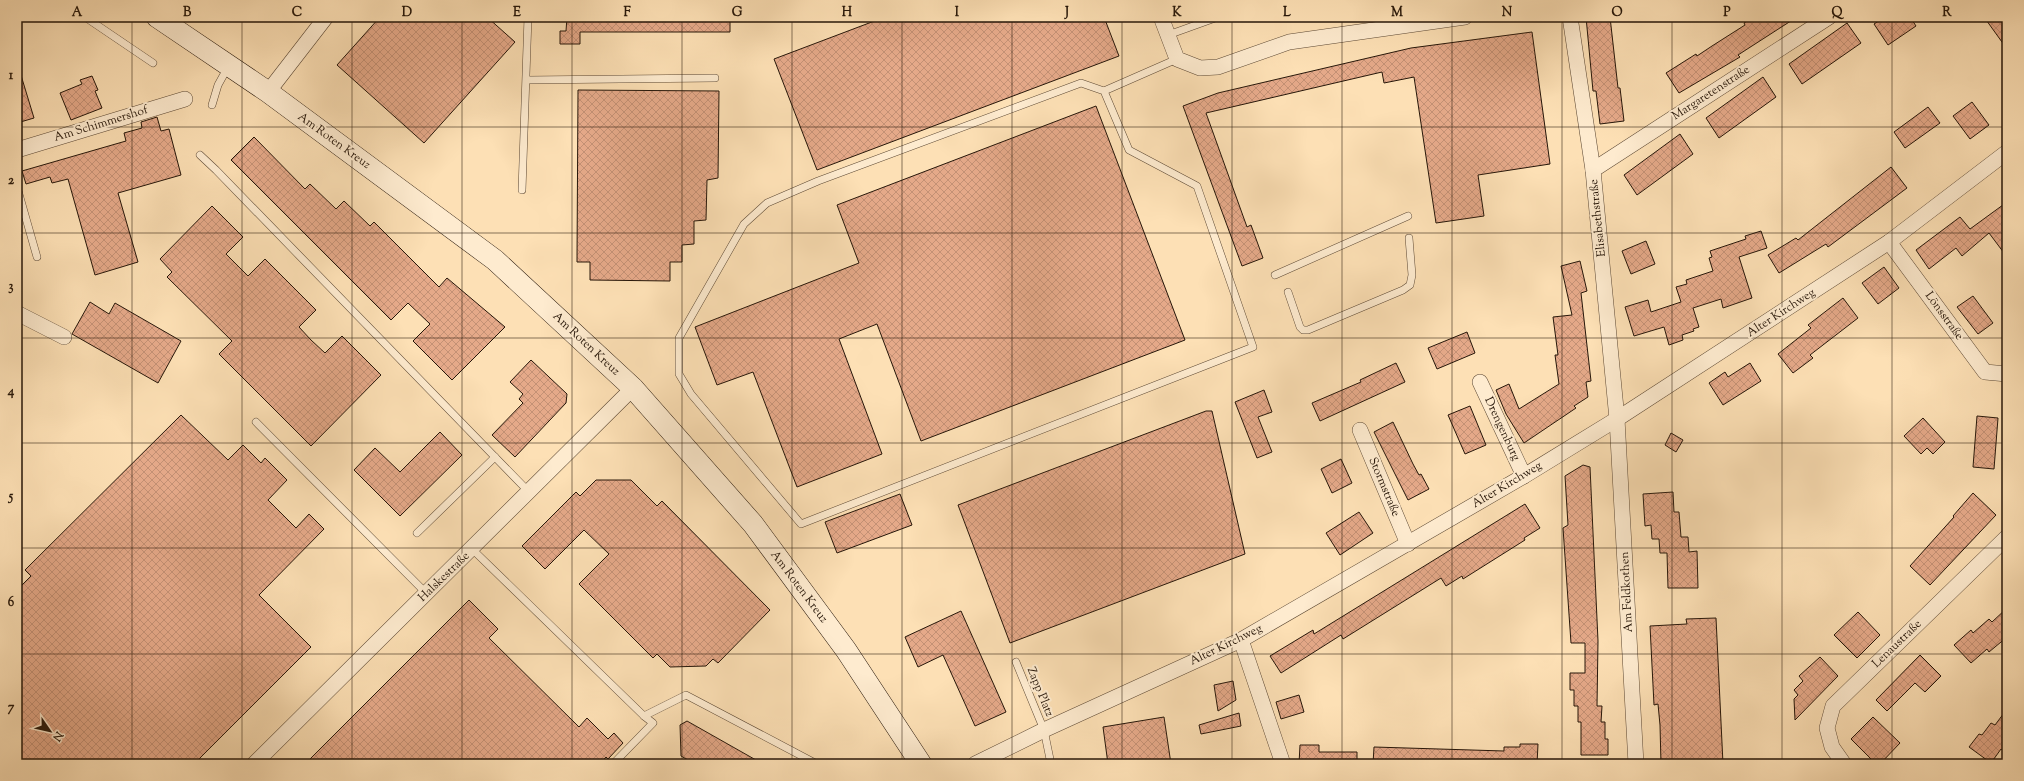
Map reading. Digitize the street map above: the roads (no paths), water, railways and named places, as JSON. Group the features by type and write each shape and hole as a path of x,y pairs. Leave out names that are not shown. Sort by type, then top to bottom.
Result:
{"street":[{"name":"Am Roten Kreuz","path":"157,17 268,92 495,260 633,388 753,524 846,650 921,764"},
{"path":"268,92 326,17"},
{"path":"1161,17 1177,59 1200,68 1218,67 1289,42 1466,17"},
{"name":"Elisabethstraße","path":"1570,17 1593,170 1617,419"},
{"name":"Margaretenstraße","path":"1593,170 1829,17"},
{"name":"Am Schimmershof","path":"17,150 185,99"},
{"name":"Alter Kirchweg","path":"975,764 1044,730 1241,640 1524,476 1617,419 1889,242 2007,152"},
{"name":"Lönsstraße","path":"1889,242 1985,372 2007,374"},
{"path":"17,313 64,337"},
{"name":"Drengenburg","path":"1480,382 1524,476"},
{"name":"Halskestraße","path":"254,764 472,550 633,388"},
{"name":"Am Feldkothen","path":"1617,419 1636,764"},
{"name":"Stormstraße","path":"1360,430 1408,544"},
{"name":"Lenaustraße","path":"1844,764 1832,747 1827,728 1833,706 2007,537"},
{"path":"1241,640 1283,764"}],"lane":[{"path":"85,17 153,63"},
{"path":"522,190 528,17"},
{"path":"1168,35 1218,17"},
{"path":"1104,91 1129,150 1197,186 1253,347 801,524 691,394 679,374 679,338 744,224 767,203 818,180 1081,83 1104,91 1177,59"},
{"path":"212,105 218,85 229,65"},
{"path":"527,80 715,78"},
{"path":"200,156 222,175 529,492"},
{"path":"17,187 36,257"},
{"path":"1275,275 1408,216"},
{"path":"1288,292 1300,327 1303,330 1308,330 1404,290 1410,285 1412,275 1409,238"},
{"path":"256,422 427,594"},
{"path":"417,533 495,457"},
{"path":"472,550 653,723 613,764"},
{"name":"Zapp Platz","path":"1016,662 1044,730 1051,764"},
{"path":"644,716 686,695 817,764"}]}
